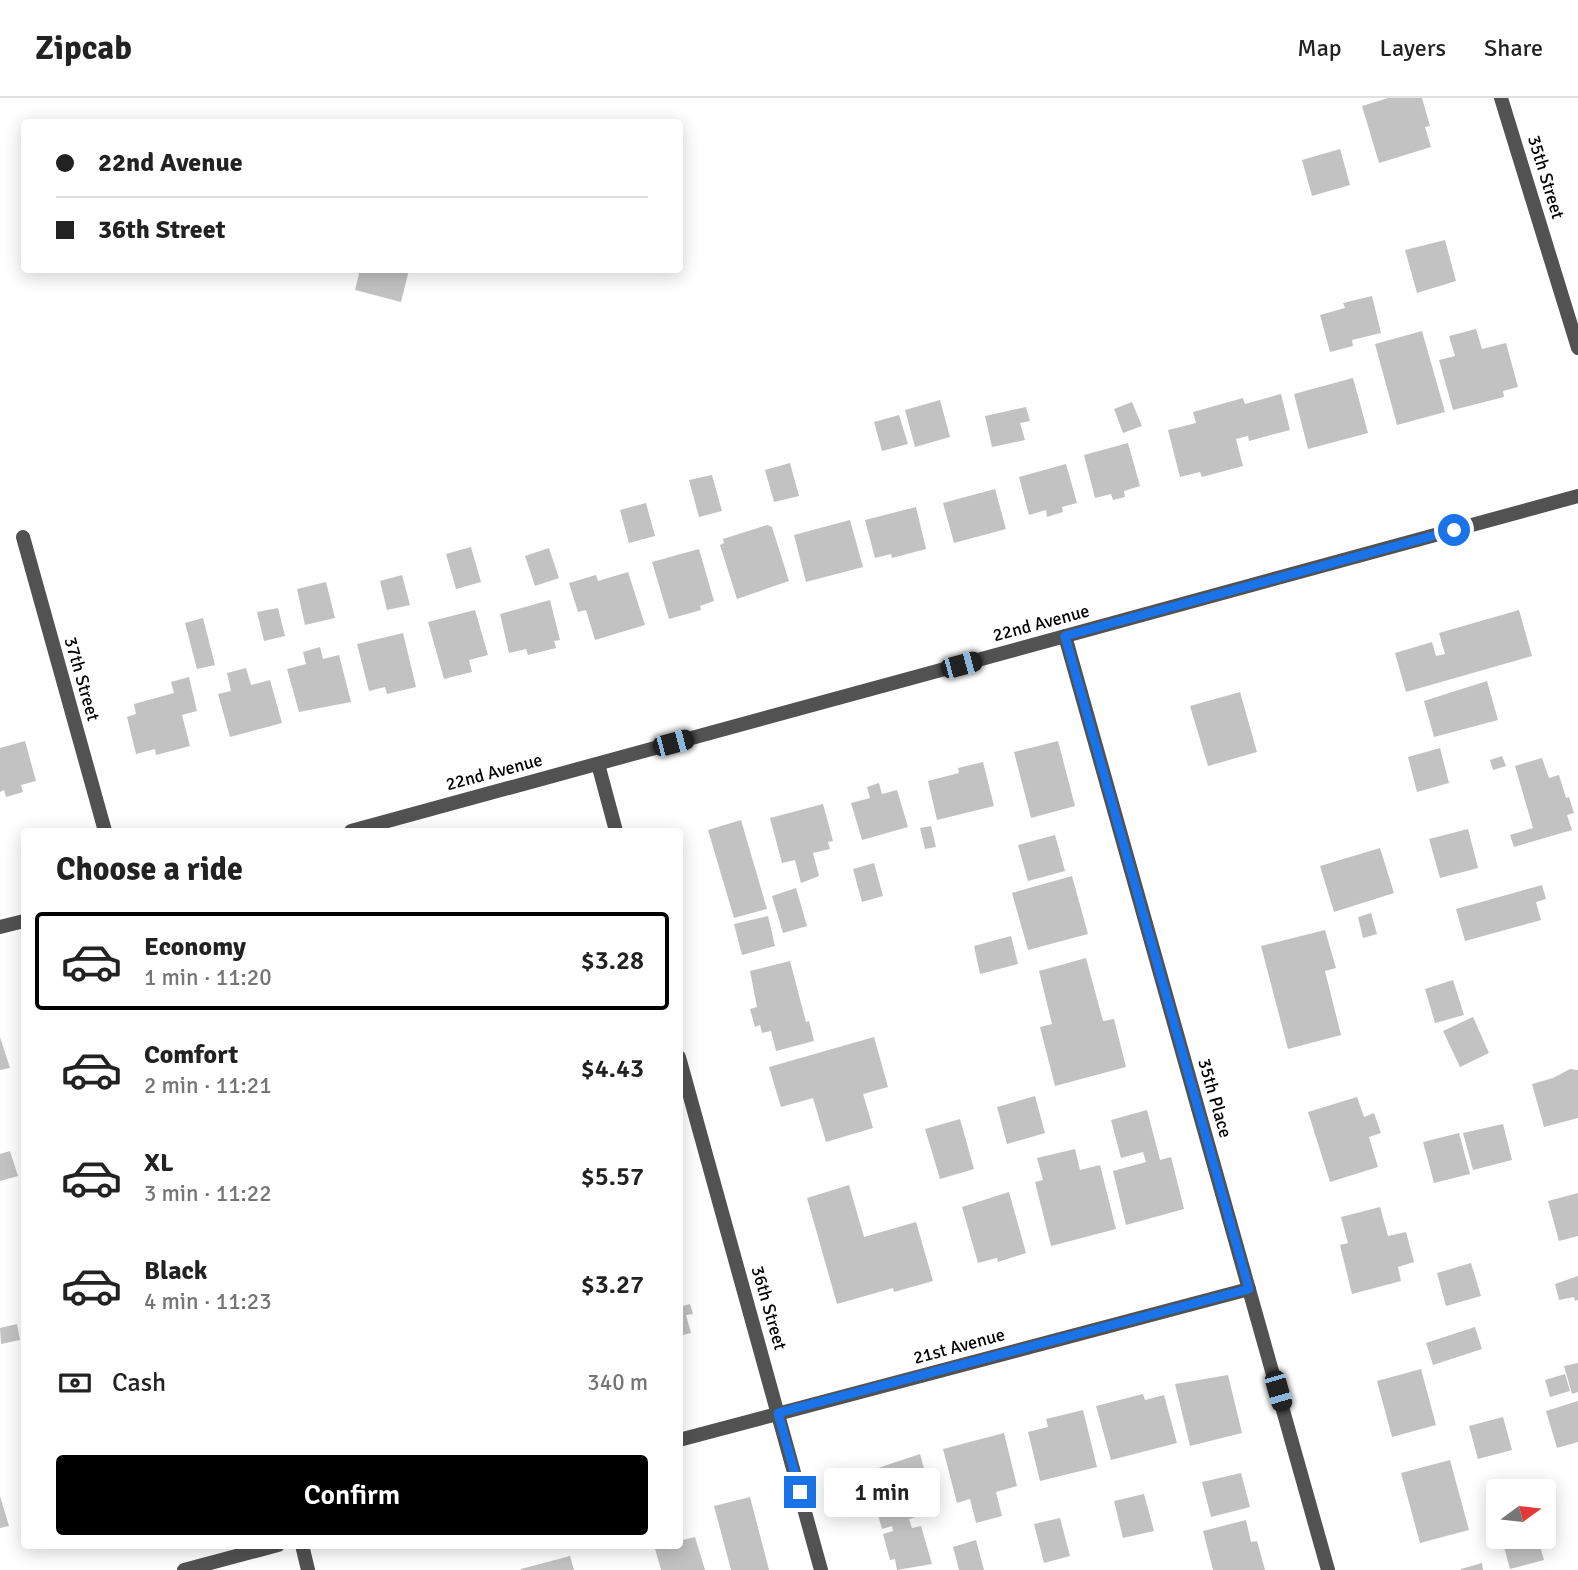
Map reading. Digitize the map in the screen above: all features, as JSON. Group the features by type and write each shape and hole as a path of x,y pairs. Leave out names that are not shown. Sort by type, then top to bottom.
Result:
{"street":[{"name":"35th Street","path":"1501,98 1578,348"},
{"name":"22nd Avenue","path":"362,828 1578,496"},
{"name":"37th Street","path":"23,537 103,828"},
{"name":"35th Place","path":"1065,636 1328,1570"},
{"path":"597,764 615,828"},
{"path":"0,927 21,922"},
{"name":"36th Street","path":"683,1071 821,1570"},
{"name":"21st Avenue","path":"683,1439 1249,1289"},
{"path":"184,1570 263,1549"},
{"path":"303,1549 309,1570"}],"building":[{"path":"1388,98 1422,98 1430,126 1425,127 1431,147 1379,163 1362,106"},
{"path":"1340,149 1350,185 1312,196 1302,160"},
{"path":"1445,240 1456,281 1417,293 1405,250"},
{"path":"359,273 408,273 401,302 355,290"},
{"path":"1372,296 1381,333 1352,340 1353,346 1330,352 1320,315 1345,308 1343,303"},
{"path":"1476,329 1482,349 1506,343 1518,387 1503,391 1504,397 1453,410 1439,360 1455,356 1449,336"},
{"path":"1422,331 1445,412 1397,425 1375,344"},
{"path":"1353,378 1368,433 1308,449 1294,394"},
{"path":"1281,394 1290,430 1249,441 1248,436 1236,439 1243,466 1202,477 1200,472 1180,477 1168,430 1196,423 1193,412 1243,398 1245,404"},
{"path":"940,400 950,437 915,447 905,410"},
{"path":"1132,402 1142,426 1123,433 1114,409"},
{"path":"1026,407 1030,421 1020,423 1025,440 992,447 985,416"},
{"path":"899,415 908,444 882,451 874,422"},
{"path":"1128,443 1140,486 1124,491 1125,497 1113,500 1111,494 1095,498 1084,455"},
{"path":"790,463 799,496 774,502 765,470"},
{"path":"1066,464 1077,503 1062,507 1063,512 1047,517 1046,510 1029,515 1019,477"},
{"path":"712,475 722,511 699,517 689,480"},
{"path":"995,489 1006,529 954,543 943,503"},
{"path":"646,503 655,536 629,543 620,510"},
{"path":"916,507 926,549 892,558 891,554 875,558 865,520"},
{"path":"850,520 863,567 806,582 794,535"},
{"path":"767,525 772,527 789,581 737,599 720,545 724,543 723,539"},
{"path":"471,547 481,582 456,589 446,554"},
{"path":"549,548 559,578 535,586 525,556"},
{"path":"699,549 714,601 700,606 701,610 669,619 652,562"},
{"path":"628,572 645,625 595,640 586,610 578,612 569,583 596,575 598,581"},
{"path":"402,575 410,605 387,610 380,581"},
{"path":"326,582 335,618 305,625 297,589"},
{"path":"550,600 560,640 554,641 556,648 528,655 526,649 509,653 500,614"},
{"path":"278,608 285,636 264,641 257,612"},
{"path":"475,610 488,655 469,660 472,672 444,679 428,622"},
{"path":"1519,610 1532,656 1406,692 1395,653 1432,642 1436,656 1445,654 1439,633"},
{"path":"203,618 215,665 197,669 185,623"},
{"path":"403,633 416,687 387,694 385,687 369,691 357,644"},
{"path":"320,647 323,659 339,655 351,702 299,712 287,669 306,664 303,652"},
{"path":"246,668 251,685 270,680 282,723 230,737 218,694 231,691 227,673"},
{"path":"189,677 197,711 182,715 190,746 156,755 155,749 136,754 127,717 136,714 134,704 174,693 171,682"},
{"path":"1487,681 1498,720 1434,737 1424,701"},
{"path":"1240,692 1257,752 1208,766 1190,706"},
{"path":"25,741 36,781 21,785 23,792 6,797 4,790 0,792 0,748"},
{"path":"1058,741 1075,806 1031,818 1014,752"},
{"path":"1440,748 1449,783 1417,792 1408,757"},
{"path":"1502,756 1506,766 1493,770 1490,760"},
{"path":"1542,758 1549,778 1559,775 1566,798 1569,797 1574,813 1567,815 1572,830 1514,847 1510,835 1533,828 1515,766"},
{"path":"983,762 994,806 937,820 928,781 959,773 958,768"},
{"path":"879,783 882,794 897,790 908,827 862,840 851,803 870,798 867,787"},
{"path":"823,804 833,841 828,842 830,849 813,853 819,876 801,883 795,860 782,863 770,818"},
{"path":"741,820 767,909 734,918 708,830"},
{"path":"931,826 936,847 925,849 920,828"},
{"path":"1468,829 1478,868 1440,878 1429,839"},
{"path":"1055,835 1065,871 1028,881 1018,845"},
{"path":"1380,848 1394,893 1334,912 1320,866"},
{"path":"874,863 883,896 862,902 853,869"},
{"path":"1072,876 1088,934 1028,950 1012,893"},
{"path":"1542,885 1546,899 1536,902 1541,920 1465,941 1456,909"},
{"path":"796,888 807,926 783,933 772,896"},
{"path":"1371,913 1377,934 1363,938 1358,917"},
{"path":"768,916 775,946 742,955 734,924"},
{"path":"1325,930 1336,968 1325,971 1341,1035 1288,1049 1261,946"},
{"path":"1011,936 1018,964 980,974 974,946"},
{"path":"1086,958 1103,1021 1114,1019 1126,1067 1055,1086 1040,1027 1052,1024 1039,971"},
{"path":"790,961 806,1022 809,1021 814,1041 776,1051 771,1031 762,1033 760,1025 755,1027 750,1009 757,1007 750,971"},
{"path":"1453,980 1464,1015 1435,1023 1425,989"},
{"path":"1473,1017 1489,1053 1460,1067 1443,1031"},
{"path":"0,1037 10,1068 0,1070"},
{"path":"874,1037 888,1087 863,1094 873,1128 826,1142 813,1098 781,1107 769,1067"},
{"path":"1570,1069 1578,1070 1578,1118 1544,1127 1532,1084 1553,1078"},
{"path":"1035,1096 1045,1133 1007,1144 997,1107"},
{"path":"1357,1097 1364,1117 1374,1113 1381,1133 1369,1137 1378,1167 1330,1182 1308,1112"},
{"path":"1147,1110 1160,1160 1171,1157 1184,1209 1126,1225 1113,1171 1146,1162 1143,1152 1121,1158 1111,1120"},
{"path":"960,1119 974,1169 940,1179 925,1129"},
{"path":"1503,1124 1512,1160 1473,1170 1463,1133"},
{"path":"1459,1133 1470,1174 1434,1183 1423,1142"},
{"path":"1075,1149 1080,1170 1100,1165 1116,1229 1051,1246 1035,1182 1043,1180 1037,1158"},
{"path":"10,1151 18,1176 0,1181 0,1154"},
{"path":"849,1185 864,1237 916,1222 933,1281 894,1292 893,1288 837,1304 807,1198"},
{"path":"1009,1192 1026,1253 998,1262 997,1258 978,1263 962,1207"},
{"path":"1578,1193 1578,1236 1559,1241 1548,1201"},
{"path":"1380,1207 1388,1236 1406,1232 1414,1262 1398,1267 1401,1281 1352,1294 1340,1245 1348,1243 1341,1217"},
{"path":"1471,1263 1481,1296 1446,1306 1437,1273"},
{"path":"1578,1276 1578,1300 1575,1301 1574,1297 1559,1300 1555,1284"},
{"path":"690,1304 693,1314 686,1315 691,1333 683,1335 683,1306"},
{"path":"17,1324 20,1340 1,1344 0,1328"},
{"path":"1475,1327 1482,1349 1433,1365 1426,1343"},
{"path":"1578,1363 1578,1392 1572,1394 1564,1366"},
{"path":"1421,1369 1436,1425 1392,1437 1377,1381"},
{"path":"1565,1374 1570,1391 1550,1397 1545,1380"},
{"path":"1228,1375 1242,1433 1190,1446 1175,1384"},
{"path":"1143,1394 1145,1400 1164,1395 1177,1443 1111,1460 1096,1406"},
{"path":"1578,1401 1578,1442 1557,1448 1546,1411"},
{"path":"1083,1410 1097,1467 1040,1481 1028,1432 1048,1427 1046,1419"},
{"path":"1503,1417 1512,1450 1478,1459 1469,1426"},
{"path":"1004,1433 1017,1486 996,1492 1002,1516 976,1523 970,1499 957,1503 943,1449"},
{"path":"920,1454 936,1511 909,1519 912,1528 921,1526 932,1564 897,1570 895,1559 890,1560 883,1534 893,1531 892,1526 882,1529 866,1472"},
{"path":"1450,1460 1469,1530 1420,1543 1401,1473"},
{"path":"1241,1473 1250,1507 1211,1517 1202,1482"},
{"path":"1144,1494 1154,1531 1123,1538 1114,1501"},
{"path":"0,1496 9,1526 0,1528"},
{"path":"750,1497 769,1570 731,1570 714,1506"},
{"path":"1060,1518 1070,1556 1044,1563 1034,1524"},
{"path":"1246,1520 1251,1542 1257,1541 1265,1570 1213,1570 1203,1531"},
{"path":"695,1537 705,1570 661,1570 655,1549 683,1549 683,1540"},
{"path":"976,1540 984,1570 959,1570 953,1547"},
{"path":"1505,1549 1541,1549 1544,1560 1510,1569"},
{"path":"570,1556 574,1570 521,1570 521,1569"},
{"path":"1482,1563 1483,1570 1461,1570 1461,1569"}],"route":[{"path":"800,1492 778,1413 1249,1289 1065,636 1454,530"}]}
